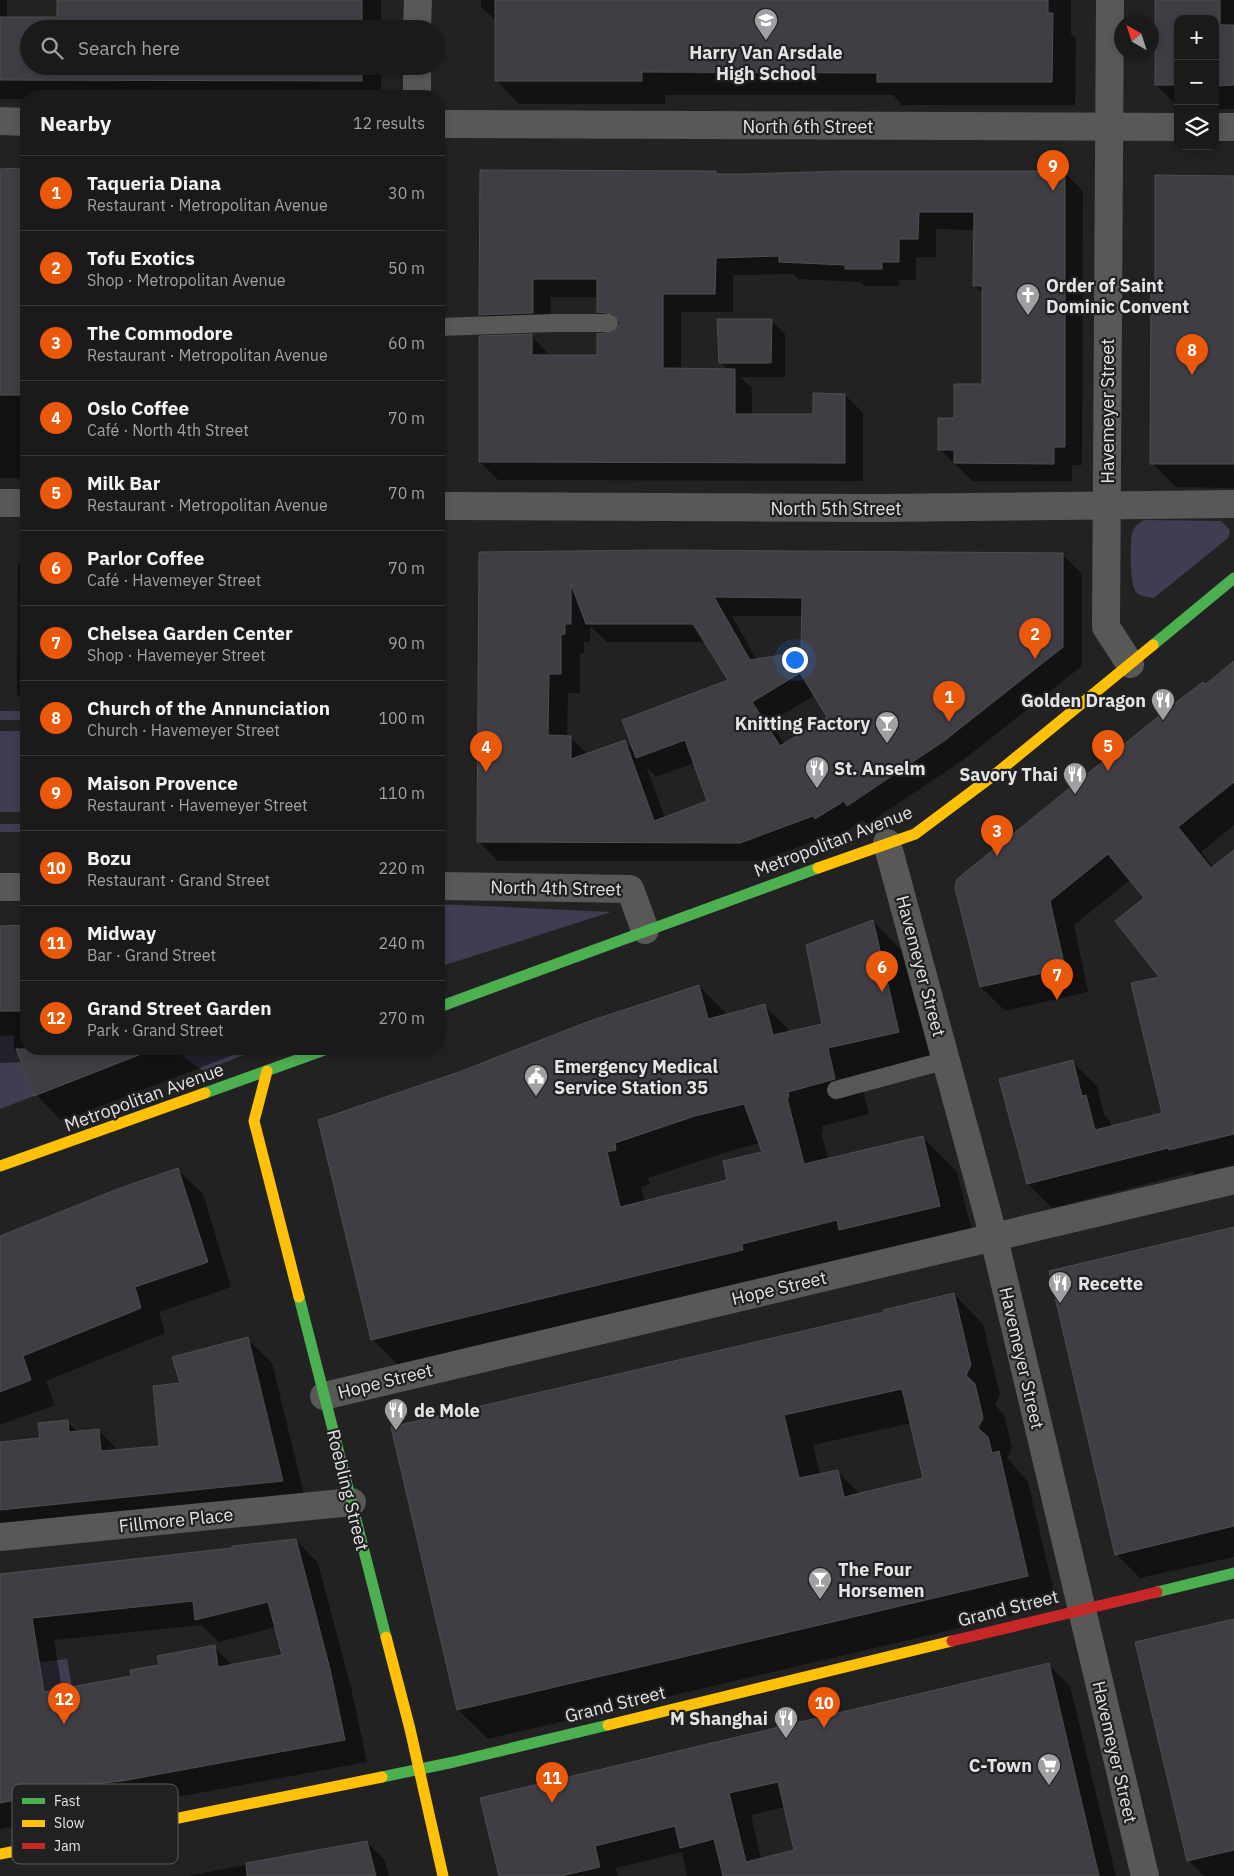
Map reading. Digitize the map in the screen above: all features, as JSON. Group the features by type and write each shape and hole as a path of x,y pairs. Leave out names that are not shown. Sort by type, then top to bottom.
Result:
{"main road":[{"name":"Metropolitan Avenue","path":"445,1005 645,930 915,834 998,772 1234,578"},
{"name":"Metropolitan Avenue","path":"0,1166 274,1060 298,1055"},
{"name":"Roebling Street","path":"274,1060 254,1121 352,1502 419,1770 443,1876"},
{"name":"Grand Street","path":"178,1818 419,1770 1081,1608 1234,1573"}],"street":[{"path":"417,20 418,0"},
{"name":"Havemeyer Street","path":"1110,0 1106,627 1130,664"},
{"path":"417,75 417,90"},
{"path":"0,121 20,122"},
{"name":"North 6th Street","path":"445,124 1174,128"},
{"path":"1219,127 1234,127"},
{"path":"0,503 20,503"},
{"name":"North 5th Street","path":"445,506 877,508 1234,504"},
{"name":"Havemeyer Street","path":"887,843 994,1238 1144,1876"},
{"name":"North 4th Street","path":"445,886 630,889 645,930"},
{"path":"0,887 20,887"},
{"name":"Hope Street","path":"324,1396 1234,1180"},
{"name":"Fillmore Place","path":"0,1537 352,1502"}],"lane":[{"path":"445,327 553,323 609,324"},
{"path":"836,1090 947,1060"}],"shaded area":[{"path":"1144,520 1221,521 1230,530 1228,538 1154,598 1138,594 1133,582 1132,534 1135,527"},
{"path":"0,711 20,711 20,720 0,720"},
{"path":"0,731 20,731 20,812 0,812"},
{"path":"0,824 20,824 20,832 0,832"},
{"path":"445,904 611,912 445,965"},
{"path":"14,1035 14,1047 34,1096 0,1109 0,1036"},
{"path":"185,1055 244,1055 204,1071 182,1056"},
{"path":"67,1659 89,1784 60,1784 39,1662"}],"building":[{"path":"57,0 362,0 362,20 20,20 20,75 362,75 362,81 0,80 0,17 57,17"},
{"name":"Harry Van Arsdale High School","path":"495,0 1048,0 1048,13 1053,13 1052,82 877,82 877,73 642,72 642,81 495,81"},
{"path":"1155,0 1220,0 1220,25 1234,25 1234,85 1219,86 1219,15 1174,15 1174,85 1155,85 1155,60 1159,60 1159,15 1155,15"},
{"path":"20,168 20,395 0,395 0,169"},
{"path":"480,170 716,171 716,174 845,171 1065,171 1065,447 1054,447 1054,464 954,463 954,450 938,450 938,418 954,418 954,384 982,384 982,286 973,286 974,212 919,212 918,239 899,239 899,262 882,262 882,269 845,269 845,265 779,262 779,256 716,258 715,294 663,294 663,368 735,369 735,414 813,414 813,393 845,394 845,463 479,462 479,336 532,334 532,355 597,355 597,334 614,332 620,323 614,314 597,312 597,279 533,279 533,313 479,315"},
{"path":"1155,175 1234,176 1234,464 1150,464 1151,286 1155,286"},
{"path":"717,319 772,319 771,363 719,363"},
{"path":"664,550 1063,553 1063,647 944,741 847,806 844,801 815,819 813,816 740,843 477,842 479,552","holes":["571,584 586,624 693,624 728,680 622,720 636,758 685,740 707,801 654,821 625,740 571,759 571,736 548,735 549,674 561,674 561,635 565,634 565,624 571,624","714,597 802,598 801,652 750,660","800,673 827,717 780,746 752,702"]},
{"path":"1234,661 1234,782 1178,827 1211,868 1234,850 1234,1134 1169,1150 1168,1148 1027,1184 999,1079 1073,1060 1082,1096 1086,1095 1095,1130 1162,1113 1131,983 1159,977 1115,921 1144,898 1108,854 1050,901 1065,968 980,987 955,888 957,879 1174,704 1203,682 1206,684"},
{"path":"873,920 899,1032 828,1048 835,1079 788,1092 789,1097 787,1098 804,1164 923,1136 940,1206 839,1230 837,1220 742,1244 743,1250 371,1340 318,1120 459,1072 587,1022 699,985 708,1019 765,1004 773,1035 822,1024 806,945","holes":["744,1104 762,1152 723,1161 727,1180 620,1207 607,1152 616,1150 615,1143 695,1116"]},
{"path":"20,925 20,1011 0,1011 0,926"},
{"path":"16,1049 20,1049 20,1055 139,1055 34,1096"},
{"path":"178,1168 208,1262 135,1287 141,1308 23,1356 31,1380 0,1392 0,1236 120,1188"},
{"path":"1234,1227 1234,1526 1115,1555 1049,1271"},
{"path":"954,1293 971,1365 966,1375 975,1384 983,1418 978,1428 988,1437 992,1453 999,1451 1028,1576 457,1710 391,1427 884,1312 883,1310","holes":["902,1389 923,1478 844,1497 838,1470 799,1478 784,1415"]},
{"path":"248,1337 283,1481 0,1510 0,1442 40,1438 38,1423 68,1420 69,1432 99,1429 101,1451 159,1446 153,1386 180,1383 172,1357"},
{"path":"296,1539 330,1669 345,1740 122,1781 95,1784 12,1784 12,1801 0,1803 0,1574 232,1548 232,1546","holes":["193,1601 195,1620 268,1602 282,1655 218,1667 215,1645 157,1656 159,1665 130,1670 131,1676 44,1692 32,1618"]},
{"path":"1234,1619 1234,1850 1187,1861 1135,1642"},
{"path":"1049,1663 1099,1876 723,1876 714,1839 680,1848 675,1826 595,1846 600,1867 561,1876 499,1876 480,1798","holes":["778,1782 794,1850 746,1862 729,1793"]},
{"path":"367,1841 376,1876 247,1876 246,1863"}],"traffic: fast":[{"path":"1153,645 1234,578"},
{"path":"445,1005 818,868"},
{"path":"205,1093 310,1055"},
{"path":"299,1297 386,1637"},
{"path":"1157,1592 1234,1573"},
{"path":"382,1777 454,1762 608,1725"}],"traffic: slow":[{"path":"818,868 915,834 998,772 1153,645"},
{"path":"267,1071 254,1121 299,1297"},
{"path":"0,1166 205,1093"},
{"path":"386,1637 410,1729 443,1876"},
{"path":"608,1725 952,1641"},
{"path":"178,1818 382,1777"},
{"path":"0,1854 12,1852"}],"traffic: jam":[{"path":"952,1641 1157,1592"}],"place":[{"name":"Harry Van Arsdale High School","path":"766,41"},
{"name":"Maison Provence","path":"1053,191"},
{"name":"Order of Saint Dominic Convent","path":"1028,316"},
{"name":"Church of the Annunciation","path":"1192,375"},
{"name":"Tofu Exotics","path":"1035,659"},
{"name":"Golden Dragon","path":"1163,721"},
{"name":"Taqueria Diana","path":"949,722"},
{"name":"Knitting Factory","path":"887,744"},
{"name":"Milk Bar","path":"1108,771"},
{"name":"Oslo Coffee","path":"486,772"},
{"name":"St. Anselm","path":"817,789"},
{"name":"Savory Thai","path":"1075,795"},
{"name":"The Commodore","path":"997,856"},
{"name":"Parlor Coffee","path":"882,992"},
{"name":"Chelsea Garden Center","path":"1057,1000"},
{"name":"Emergency Medical Service Station 35","path":"536,1097"},
{"name":"Recette","path":"1060,1304"},
{"name":"de Mole","path":"396,1431"},
{"name":"The Four Horsemen","path":"820,1600"},
{"name":"Grand Street Garden","path":"64,1724"},
{"name":"Bozu","path":"824,1728"},
{"name":"M Shanghai","path":"786,1739"},
{"name":"C-Town","path":"1049,1786"},
{"name":"Midway","path":"552,1803"}]}
